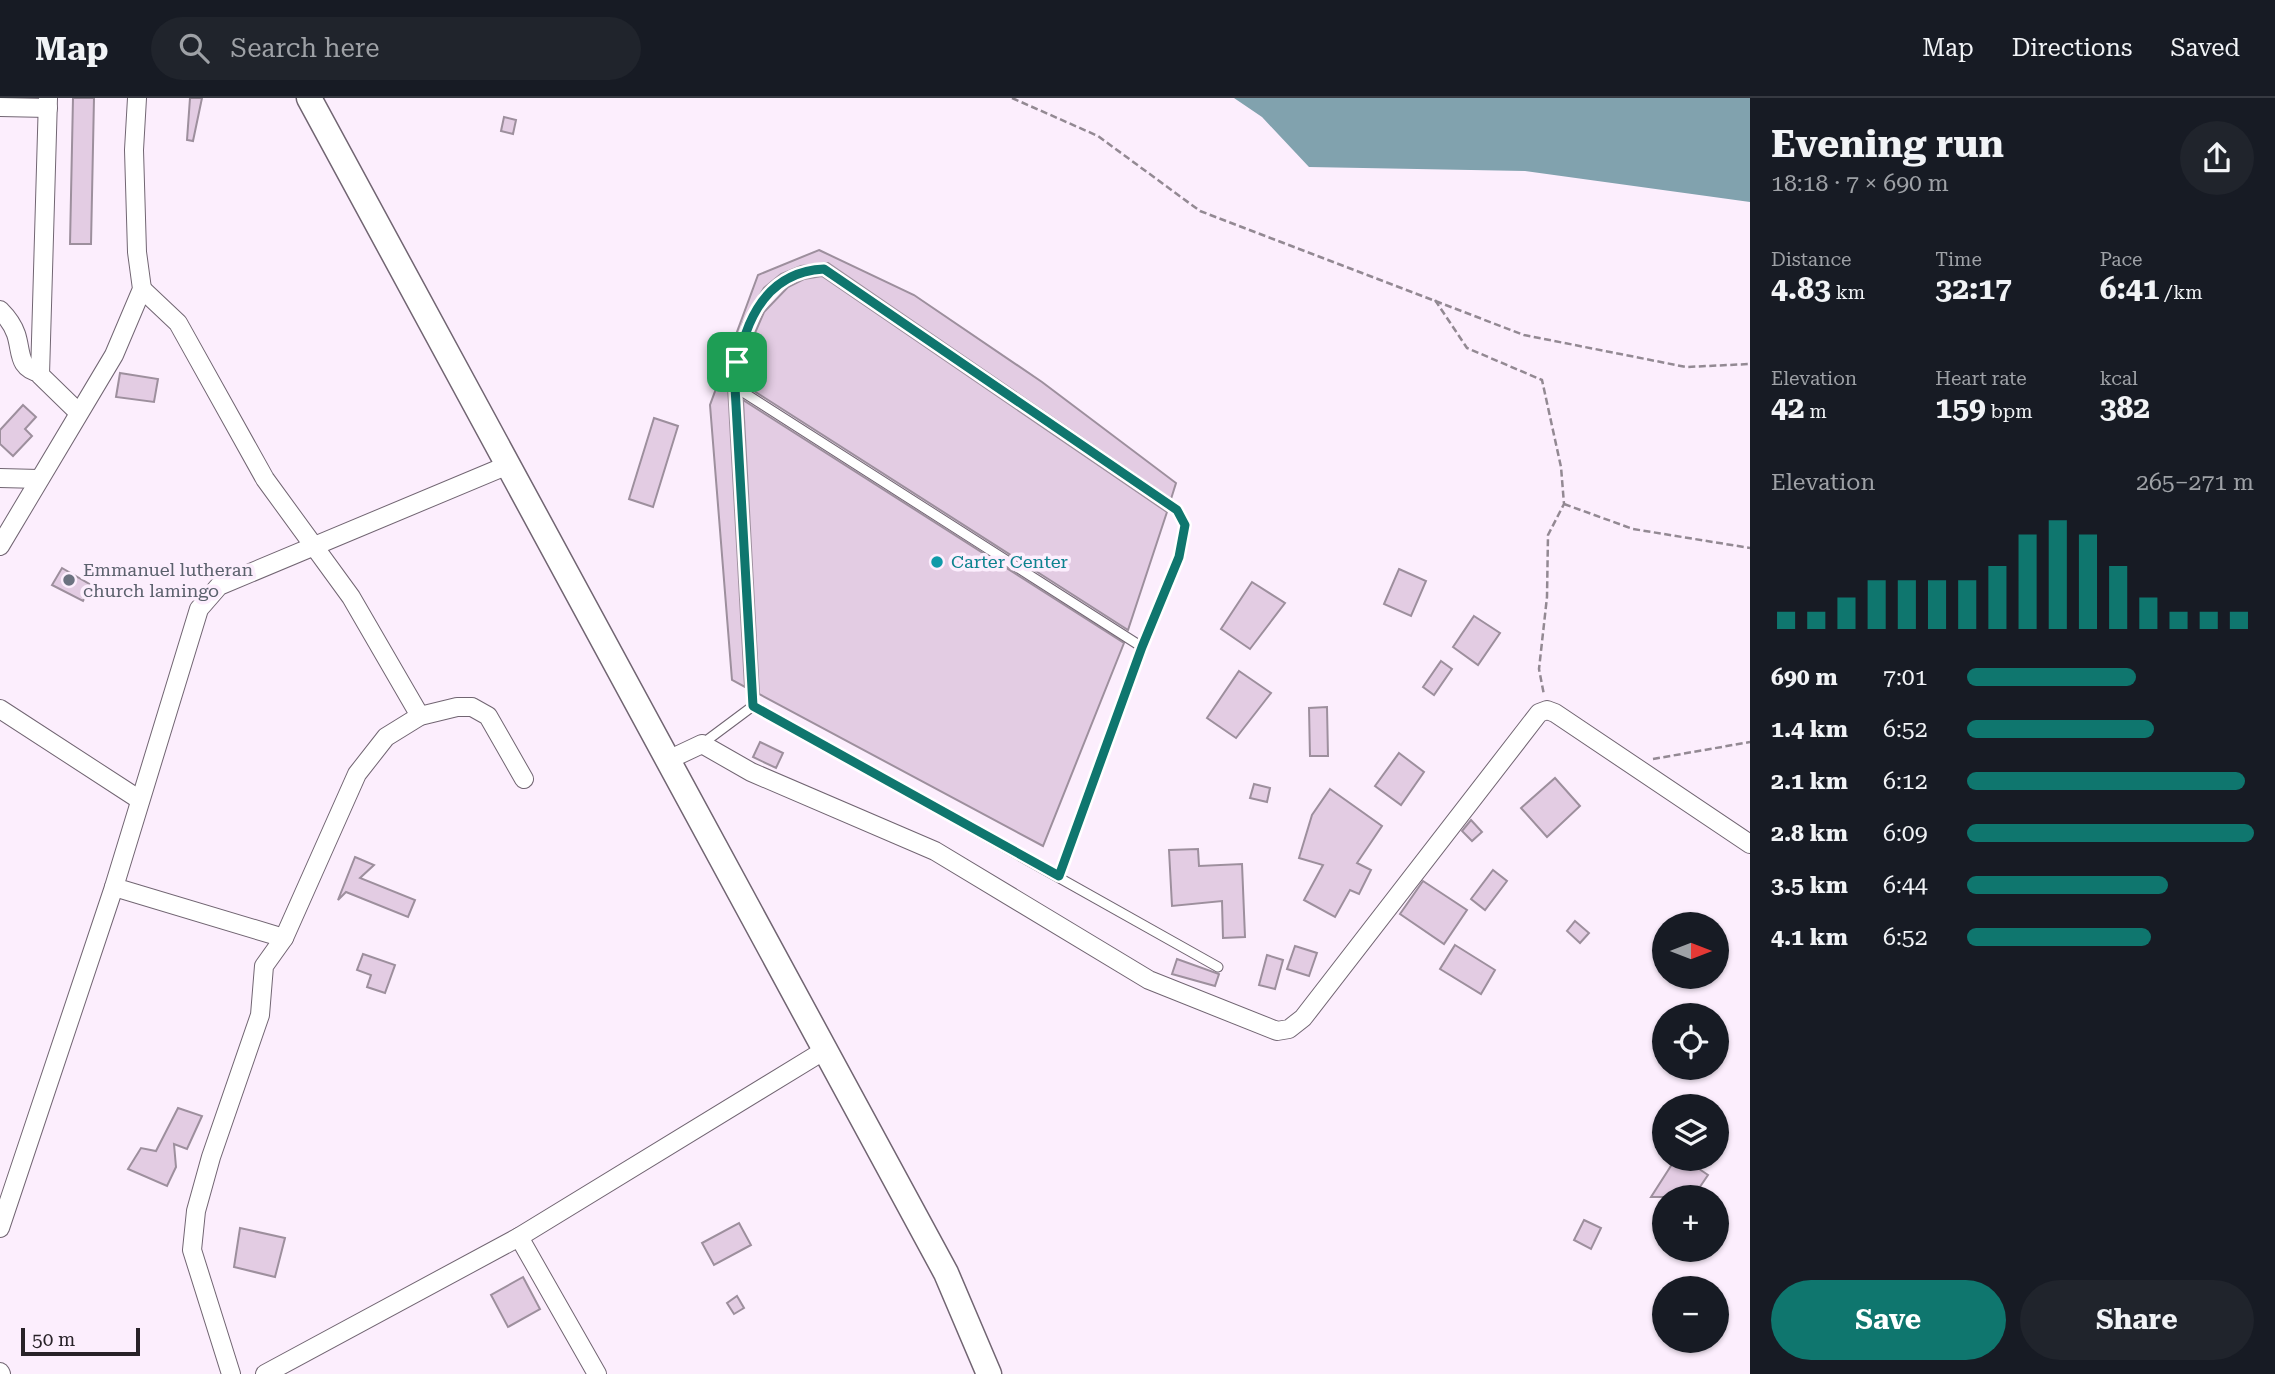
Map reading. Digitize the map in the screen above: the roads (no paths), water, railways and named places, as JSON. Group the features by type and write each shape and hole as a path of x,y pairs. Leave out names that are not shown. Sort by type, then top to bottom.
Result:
{"main road":[{"path":"309,98 946,1273 989,1374"}],"street":[{"path":"0,546 114,355 142,289 137,252 134,150 137,98"},
{"path":"0,107 48,103 40,373"},
{"path":"142,289 178,323 265,479 351,597 420,716"},
{"path":"0,310 16,334 21,361 30,371 40,373 78,412"},
{"path":"0,1228 114,887 199,609 219,586 508,465"},
{"path":"0,478 39,479"},
{"path":"231,1374 192,1250 197,1211 211,1157 260,1015 264,966 284,938 357,774 386,737 420,716 457,707 472,707 488,716 524,779"},
{"path":"0,709 140,800"},
{"path":"668,760 702,744 751,772 935,851 1119,965 1170,991 1277,1031 1289,1029 1303,1018 1539,713 1547,710 1750,844"},
{"path":"114,887 284,938"},
{"path":"265,1374 519,1237 825,1050"},
{"path":"519,1237 597,1374"}],"lane":[{"path":"753,706 735,387 745,338 755,313 778,281 803,270 824,269 1177,510 1185,525 1184,541 1142,647 1059,876"},
{"path":"735,387 1142,647"},
{"path":"702,744 753,706"},
{"path":"753,706 1217,967"}],"water":[{"path":"1234,98 1750,98 1750,202 1525,171 1309,167 1262,117"}],"place":[{"name":"Carter Center","path":"937,562"},
{"name":"Emmanuel lutheran church lamingo","path":"69,580"}]}
